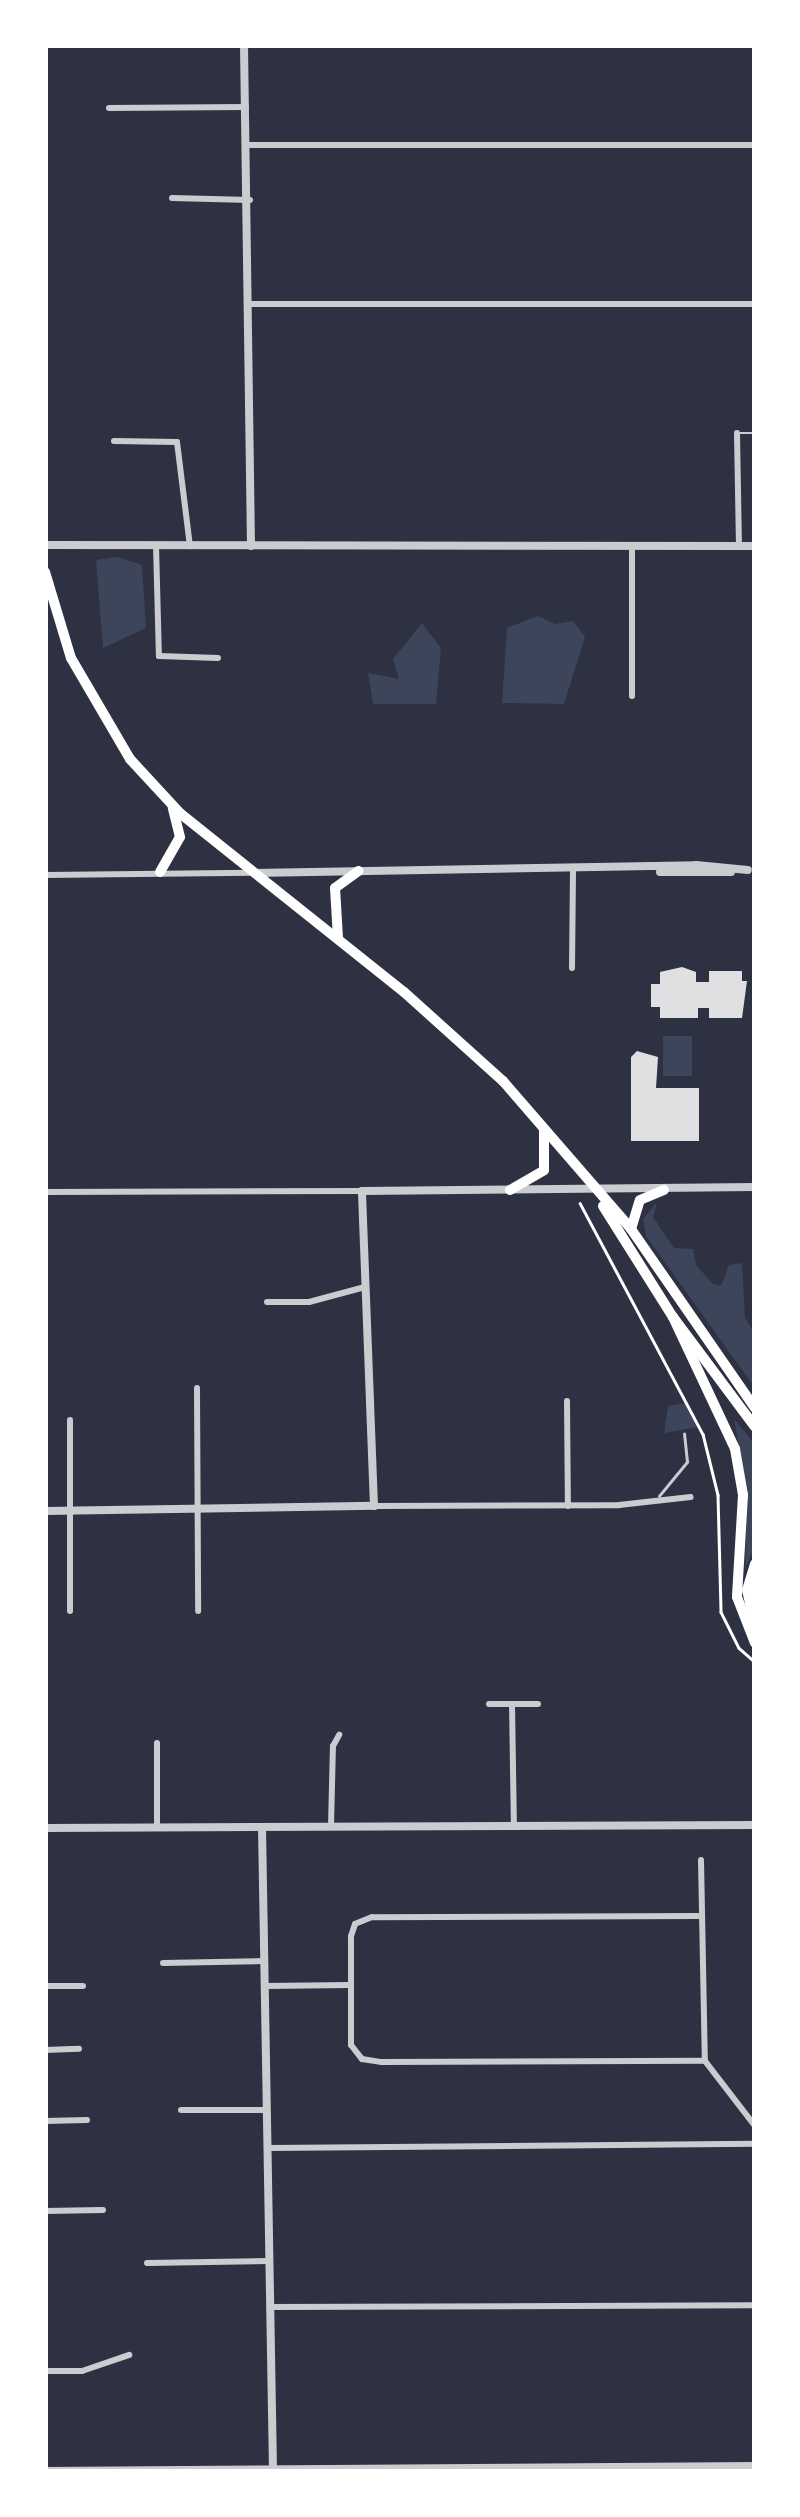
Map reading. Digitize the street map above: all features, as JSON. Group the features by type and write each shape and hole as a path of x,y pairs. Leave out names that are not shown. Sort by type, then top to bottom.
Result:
{"main road":[{"path":"45,572 71,658 96,708 173,807 484,1062 542,1123 594,1190 631,1229 755,1408"},
{"path":"160,872 180,836 173,807"},
{"path":"338,939 335,888 358,871"},
{"path":"510,1190 544,1170 542,1123"},
{"path":"594,1190 673,1317 755,1428"},
{"path":"631,1229 640,1200 664,1190"},
{"path":"673,1317 735,1449 743,1495 737,1596 755,1643"},
{"path":"755,1564 746,1590 755,1625"}],"street":[{"path":"244,45 250,145 251,546"},
{"path":"109,108 248,107"},
{"path":"250,145 755,145"},
{"path":"172,198 250,200"},
{"path":"249,304 755,304"},
{"path":"737,433 739,546"},
{"path":"114,442 177,442 190,546"},
{"path":"156,545 159,656 218,658"},
{"path":"45,546 755,546"},
{"path":"632,546 632,696"},
{"path":"45,875 643,870 696,865 752,870"},
{"path":"572,968 573,870"},
{"path":"45,1192 755,1188"},
{"path":"362,1191 374,1506"},
{"path":"266,1302 309,1302 365,1287"},
{"path":"197,1388 198,1611"},
{"path":"567,1401 568,1506"},
{"path":"70,1420 70,1611"},
{"path":"45,1510 568,1506 691,1498"},
{"path":"488,1704 538,1704"},
{"path":"512,1704 514,1826"},
{"path":"331,1826 333,1746 339,1735"},
{"path":"157,1743 157,1828"},
{"path":"45,1828 755,1825"},
{"path":"262,1826 273,2471"},
{"path":"701,1860 698,1916 705,2061 755,2126"},
{"path":"698,1916 372,1917 354,1924 352,2045 362,2060 705,2061"},
{"path":"162,1963 264,1961"},
{"path":"265,1986 350,1985"},
{"path":"45,1986 83,1986"},
{"path":"45,2050 79,2049"},
{"path":"181,2110 267,2110"},
{"path":"45,2121 87,2120"},
{"path":"268,2148 755,2144"},
{"path":"45,2211 102,2210"},
{"path":"147,2263 270,2261"},
{"path":"270,2307 755,2304"},
{"path":"45,2371 82,2372 129,2356"},
{"path":"45,2472 755,2466"}],"lane":[{"path":"737,433 755,433"},
{"path":"656,1502 688,1462 684,1434"}],"shaded area":[{"path":"118,557 142,565 146,628 103,648 96,560"},
{"path":"538,616 555,624 573,621 585,637 564,704 502,703 507,628"},
{"path":"422,623 441,648 436,704 373,704 368,673 399,679 393,659"},
{"path":"663,1036 692,1036 692,1076 663,1076"},
{"path":"657,1202 653,1217 674,1248 693,1249 696,1265 713,1284 721,1286 729,1265 742,1263 745,1318 755,1334 755,1388 646,1236 643,1219"},
{"path":"688,1403 699,1427 664,1433 668,1406"},
{"path":"734,1419 755,1444 755,1548 745,1569 747,1493"}],"building":[{"path":"682,967 696,972 696,982 709,982 709,971 742,971 742,981 747,981 742,1018 709,1018 709,1008 698,1008 698,1018 660,1018 660,1007 651,1007 651,984 660,984 660,972"},
{"path":"637,1051 658,1057 656,1088 699,1088 699,1141 631,1141 631,1057"}]}
